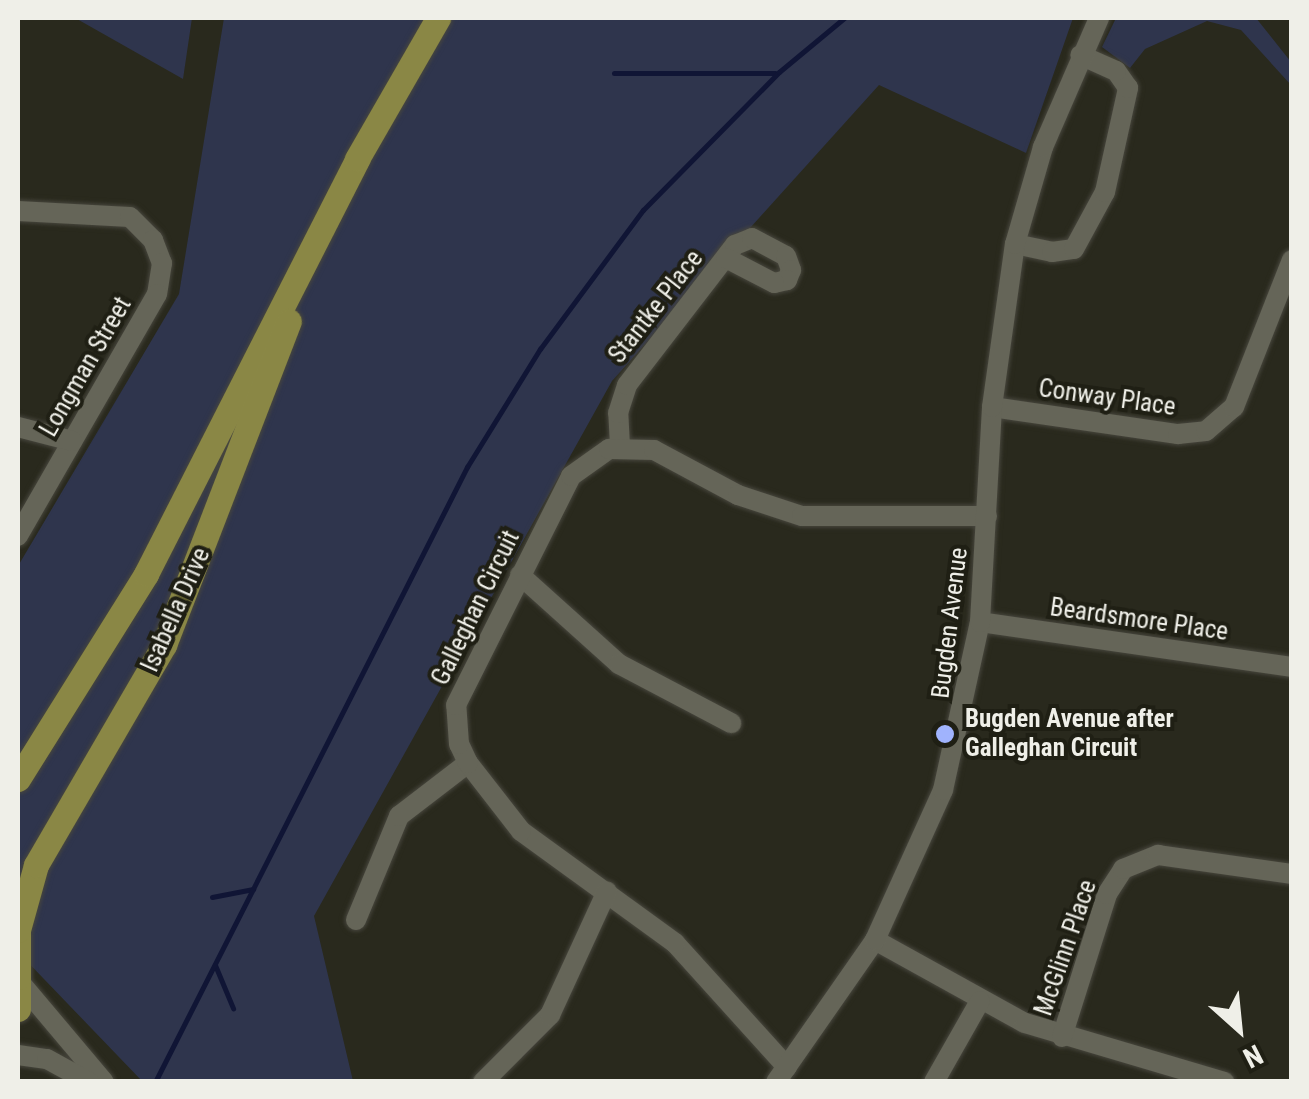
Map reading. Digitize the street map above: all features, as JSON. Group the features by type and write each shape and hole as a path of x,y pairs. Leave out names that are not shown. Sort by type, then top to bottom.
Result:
{"main road":[{"name":"Isabella Drive","path":"19,777 146,574 322,232 438,18"},
{"name":"Isabella Drive","path":"18,1008 22,907 66,807 164,645 322,232"}],"street":[{"name":"Bugden Avenue","path":"782,1074 875,940 943,790 980,622 992,407 1015,244 1043,146 1099,18"},
{"path":"1015,244 1052,252 1074,249 1105,192 1128,88 1116,71 1080,54"},
{"name":"Longman Street","path":"18,211 130,217 153,240 162,263 157,294 18,536"},
{"name":"Stantke Place","path":"620,446 618,412 628,385 726,258"},
{"name":"Conway Place","path":"992,407 1178,434 1219,435 1234,407 1292,260"},
{"path":"18,427 72,441"},
{"path":"620,446 654,450 738,495 802,516 987,516"},
{"name":"Galleghan Circuit","path":"620,446 588,459 571,476 456,705 457,734 468,763 534,844 607,891 675,943 782,1074"},
{"path":"520,575 619,664 732,723"},
{"name":"Beardsmore Place","path":"980,622 1292,667"},
{"path":"356,920 399,816 468,763"},
{"name":"McGlinn Place","path":"1062,1037 1106,894 1123,870 1158,856 1292,874"},
{"path":"483,1082 550,1015 607,891"},
{"path":"875,940 980,1000 1062,1037 1184,1076 1224,1082"},
{"path":"18,978 104,1082"},
{"path":"934,1082 980,1000"},
{"path":"18,1055 47,1058 89,1082"}],"shaded area":[{"path":"70,18 192,18 183,79 77,19"},
{"path":"224,18 1073,18 1026,153 879,85 612,381 314,916 353,1081 142,1081 18,952 18,566 179,294"},
{"path":"1116,18 1256,18 1291,62 1291,85 1241,30 1207,21 1145,49 1130,68 1102,47"}],"waterway":[{"path":"155,1082 467,467 540,349 643,210 779,72 844,18"},
{"path":"614,73 775,73"},
{"path":"212,897 253,889"},
{"path":"215,965 233,1008"}],"place":[{"name":"Bugden Avenue after Galleghan Circuit","path":"945,734"}]}
